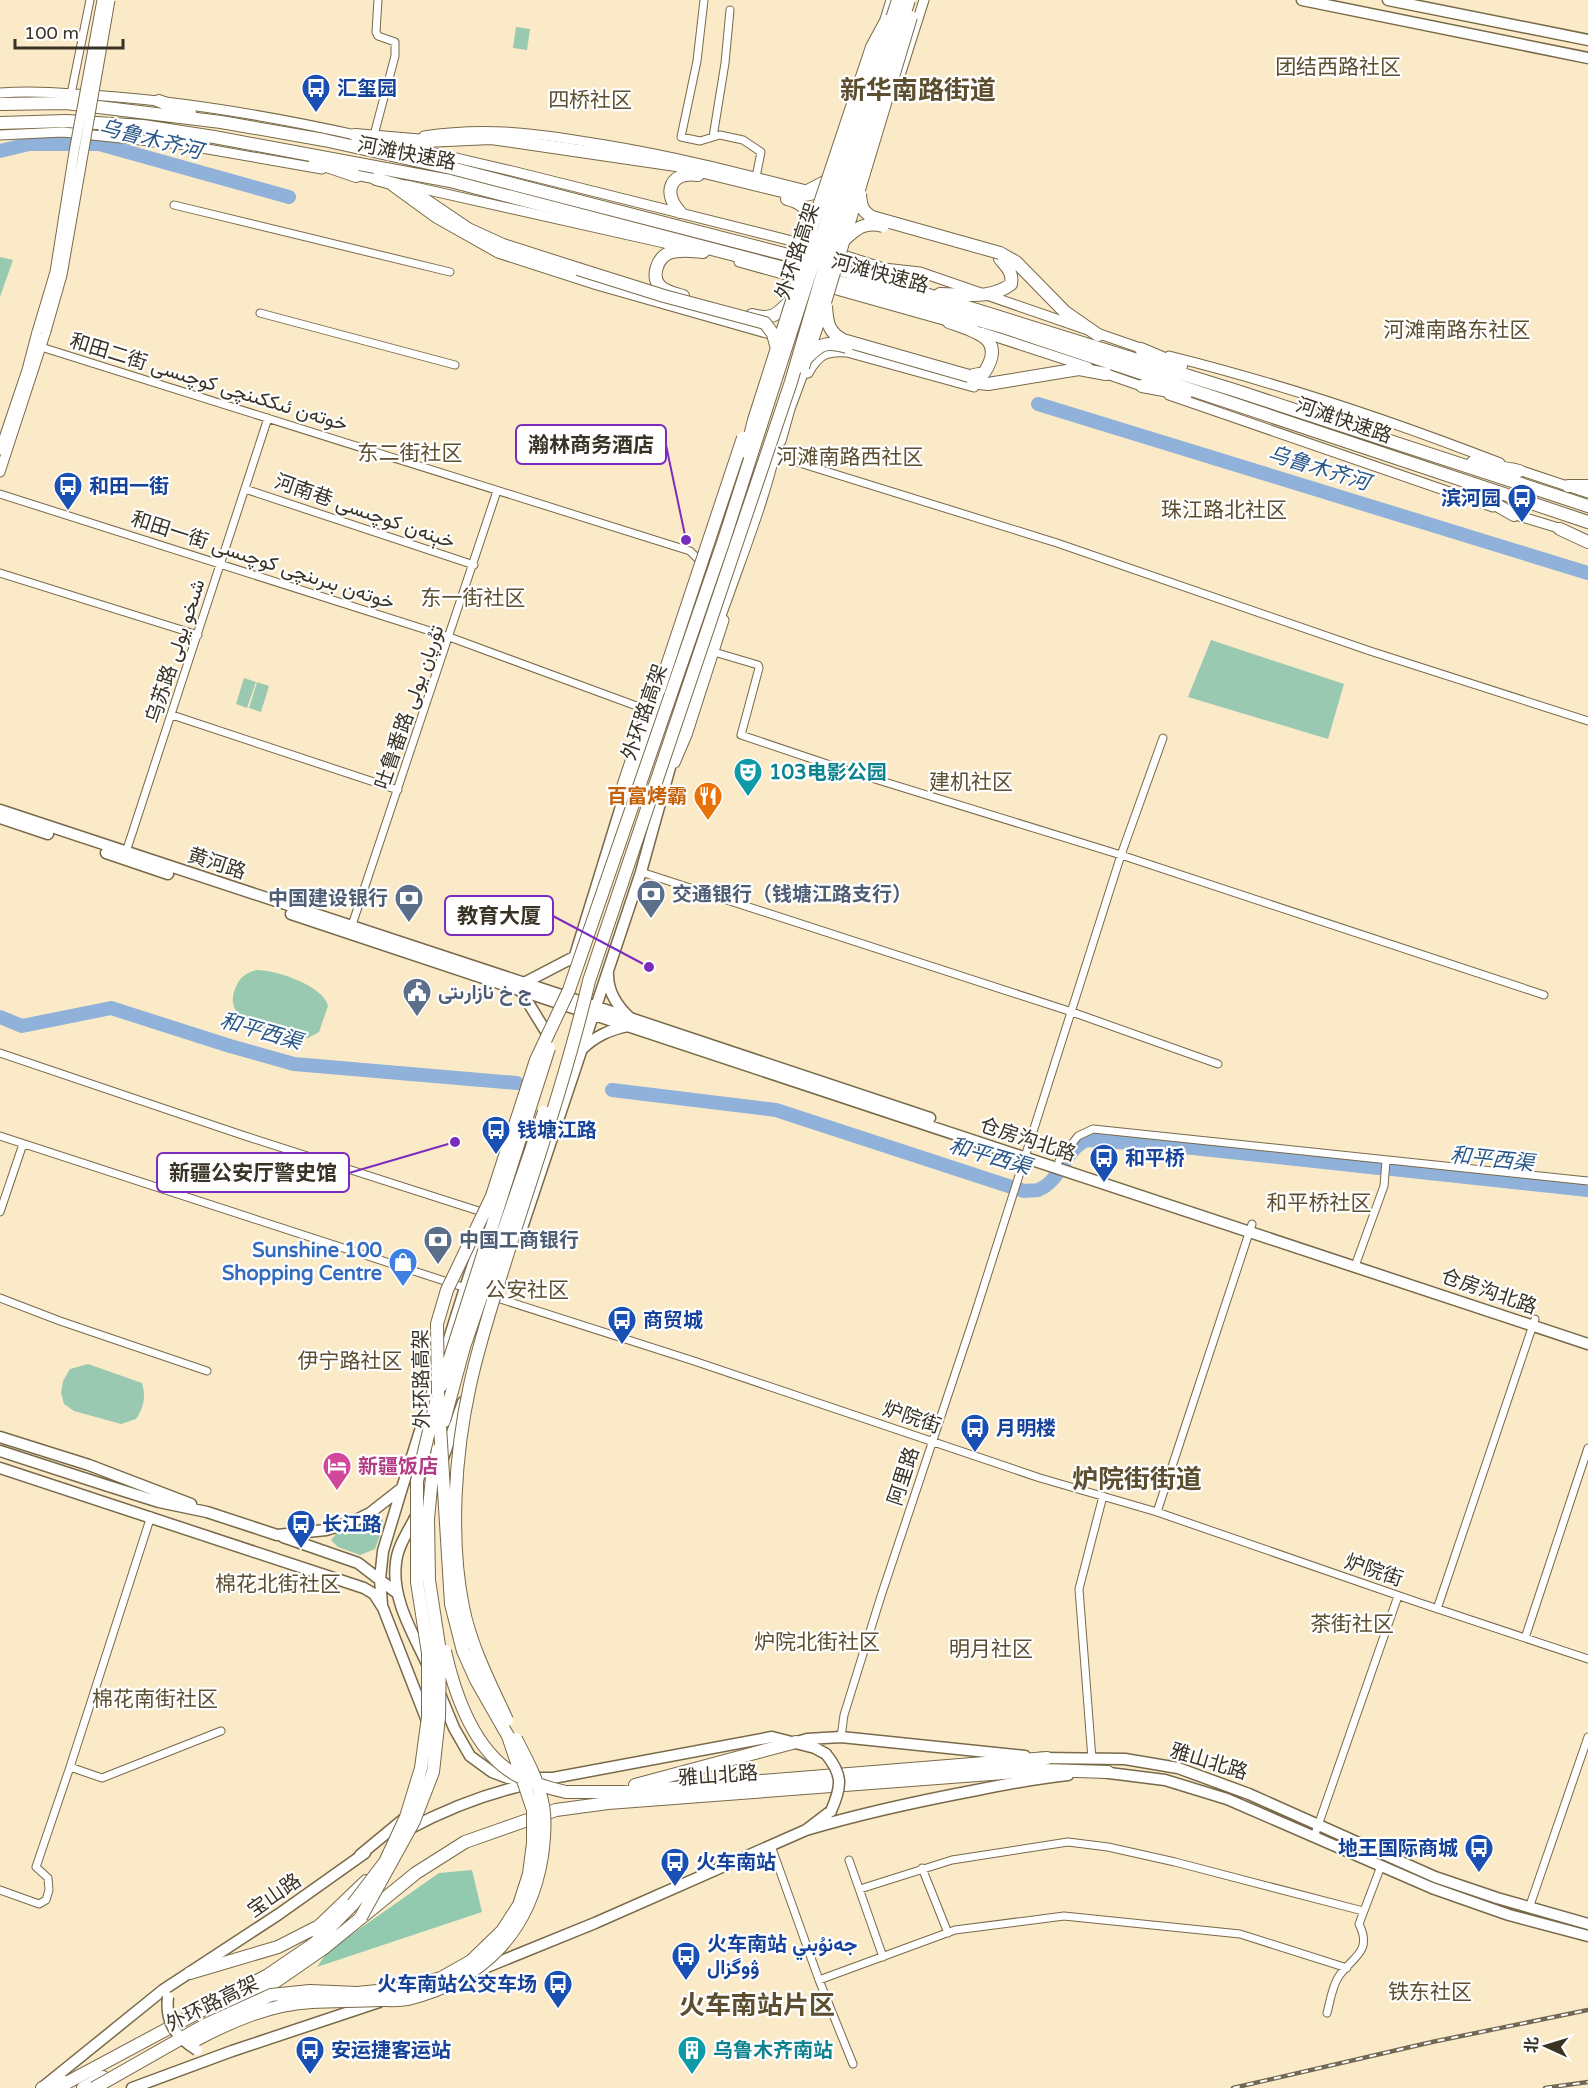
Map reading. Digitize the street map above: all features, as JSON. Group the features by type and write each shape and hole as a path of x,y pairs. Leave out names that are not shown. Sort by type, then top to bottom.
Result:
{"highway":[{"path":"723,582 826,299 914,0"},
{"path":"723,543 757,410 780,344 812,227 872,46 899,1"},
{"name":"外环路高架","path":"94,2088 206,2025 270,1995 310,1991 357,1993 398,1989 441,1978 471,1961 502,1931 519,1905 529,1874 533,1843 533,1810 508,1736 476,1680 463,1651 451,1604 438,1394 437,1324 447,1290 492,1197 536,1060 563,996 723,543 899,1"},
{"name":"外环路高架","path":"107,2088 206,2035 271,2007 309,2002 406,1999 449,1984 480,1967 509,1938 528,1906 542,1857 544,1808 535,1777 484,1673 472,1642 458,1574 456,1500 461,1433 470,1386 486,1323 574,1045 589,981 791,382 899,1"},
{"path":"159,101 208,121"},
{"name":"河滩快速路","path":"0,104 66,103 208,121 306,136 455,169 781,253 922,293 1237,391 1588,506"},
{"name":"河滩快速路","path":"0,123 66,121 144,126 194,133 450,181 1003,327 1588,522"},
{"path":"150,141 194,133"},
{"path":"306,136 353,134 404,140 491,138 686,167 799,195 814,193 826,185"},
{"path":"280,150 356,176"},
{"path":"680,212 669,192 672,183 681,175 688,174 799,202 806,208 812,227"},
{"path":"379,180 406,187 468,229 503,245 664,296 765,323 780,344"},
{"path":"860,185 861,208 865,213 1016,262 1065,312 1098,335"},
{"path":"843,241 862,225 870,223 1000,256 1012,276 1011,284 1002,292 985,295 922,293"},
{"path":"703,252 671,252 663,256 657,264 658,285 674,293 763,318 773,317 793,298"},
{"path":"826,299 827,322 834,335 843,340 969,379 984,373 992,361 993,347 984,335 949,322"},
{"path":"806,359 818,347 832,343 988,384 1079,369 1107,374"},
{"path":"1141,349 1237,391"},
{"path":"1142,386 1227,401"},
{"path":"653,714 740,444 757,410"},
{"path":"677,742 765,490 778,433"},
{"path":"1421,452 1519,471"},
{"path":"1416,465 1488,499 1514,515"},
{"path":"1568,486 1588,486"},
{"path":"1560,529 1588,542"},
{"path":"361,1917 414,1821 433,1772 439,1717 440,1652 429,1580 428,1519 432,1477 454,1381 589,981"},
{"path":"57,2088 268,1975 315,1943 385,1862 406,1817 421,1768 428,1717 428,1653 417,1581 417,1481 430,1420 563,996"},
{"path":"429,1580 449,1672 461,1708 477,1735 494,1757 515,1775 542,1786 566,1792 606,1792 1047,1758"},
{"path":"606,1792 796,1742"},
{"name":"雅山北路","path":"83,2088 275,1982 324,1948 416,1873 465,1842 556,1810 608,1803 1044,1770 1108,1772"},
{"path":"190,1973 278,1947 319,1926 350,1901"},
{"path":"41,2088 71,2081"}],"main road":[{"path":"1302,0 1588,57"},
{"path":"1388,0 1588,40"},
{"path":"382,1608 380,1579 383,1551 402,1488 465,1288 548,1035 563,996 627,787 653,714"},
{"path":"360,1586 380,1579 396,1562 445,1455 641,872 677,742"},
{"name":"黄河路","path":"0,810 125,855"},
{"name":"黄河路","path":"0,818 125,855 522,987 563,996"},
{"path":"548,1035 522,987 574,957"},
{"path":"582,1049 594,1038 629,1022 608,987 608,972"},
{"name":"仓房沟北路","path":"563,996 629,1022 1534,1322 1588,1344"},
{"name":"仓房沟北路","path":"1534,1322 1588,1336"},
{"path":"0,1437 89,1465 180,1499 207,1512"},
{"path":"0,1451 159,1502 207,1512 357,1563 397,1593"},
{"path":"0,1467 360,1586 374,1594 382,1608 435,1746 431,1778 419,1803 360,1856"},
{"path":"277,1535 326,1530 352,1522 370,1513 402,1488"},
{"path":"132,2088 232,2051 474,1972 595,1923 771,1846 806,1830 831,1811 838,1795 840,1777 836,1766 826,1754 815,1748 772,1737 553,1778 508,1778 492,1772 470,1756 454,1728 397,1593 396,1562"},
{"name":"雅山北路","path":"796,1742 841,1737 1047,1758 1125,1760 1178,1768 1249,1794 1435,1876 1529,1908 1588,1924"},
{"name":"雅山北路","path":"806,1830 855,1816 955,1794 1046,1777 1108,1772 1166,1780 1227,1799 1432,1888 1509,1915 1588,1936"},
{"name":"宝山路","path":"41,2088 164,1990 279,1914 360,1856 445,1810 501,1790 553,1778"},
{"path":"190,1973 168,1997 169,2021 178,2037 197,2050 214,2053 232,2051"}],"street":[{"path":"71,94 90,0"},
{"path":"0,472 41,347 41,332 55,272 102,0"},
{"path":"0,450 62,275 110,0"},
{"path":"374,135 395,56 395,42 378,36 376,32 378,0"},
{"path":"705,0 697,61 681,137 700,141 720,135 743,140 760,152 756,177"},
{"path":"849,256 848,234 924,0"},
{"path":"800,242 810,238 823,223 841,164 899,1"},
{"path":"713,137 725,63 730,10"},
{"path":"0,93 110,95 199,105 353,134 800,242 884,268 920,272 1141,349 1240,374 1412,429 1519,471 1588,493"},
{"path":"0,135 63,132 150,141 266,159 434,190 703,252 949,322 1107,374 1514,515 1588,537"},
{"path":"404,140 449,132 539,133 693,161 806,190 825,181 841,164"},
{"path":"379,180 401,192 436,218 498,253 597,285 759,330 780,344"},
{"path":"174,205 450,272"},
{"path":"653,714 708,561 800,288 797,279"},
{"path":"668,778 687,735 794,399 819,334 829,300 842,291"},
{"path":"260,313 455,365"},
{"name":"和田二街 خوتەن ئىككىنچى كوچىسى","path":"41,347 690,551 698,558 708,561"},
{"path":"794,399 815,361 830,351 847,352 970,387 990,389 1007,380"},
{"name":"乌苏路 شىخو يولى","path":"125,855 268,418"},
{"path":"777,456 1057,543 1370,651 1588,721"},
{"name":"河南巷 خېنەن كوچىسى","path":"245,489 474,566"},
{"name":"吐鲁番路 تۇرپان يولى","path":"351,929 474,566 497,490"},
{"name":"和田一街 خوتەن بىرىنچى كوچىسى","path":"0,494 449,638 642,708 643,719 621,784"},
{"path":"0,573 198,635"},
{"path":"714,652 758,665 759,668 741,735 836,767 1121,855 1544,995"},
{"path":"172,715 398,790"},
{"name":"阿里路","path":"841,1737 844,1715 931,1441 975,1314 1121,855 1163,738"},
{"path":"641,872 1072,1012 1218,1064"},
{"path":"0,1053 242,1135 490,1215"},
{"path":"1062,1165 1078,1136 1093,1129 1588,1181"},
{"name":"炉院街","path":"0,1136 694,1361 1040,1478 1157,1512 1588,1659"},
{"path":"0,1212 23,1144"},
{"path":"1356,1262 1384,1186 1386,1161"},
{"path":"1157,1512 1251,1227"},
{"path":"0,1298 71,1325 207,1371"},
{"path":"1437,1609 1534,1322"},
{"path":"1525,1638 1588,1448"},
{"path":"1092,1759 1079,1589 1103,1496"},
{"path":"0,1890 39,1904 46,1900 49,1890 48,1878 36,1867 151,1516"},
{"path":"1314,1837 1398,1596"},
{"path":"70,1767 102,1778 221,1731"},
{"path":"1529,1908 1588,1737"},
{"path":"860,1888 952,1860 1068,1842 1108,1847 1175,1862 1363,1911"},
{"path":"771,1846 819,1980 853,2064"},
{"path":"849,1860 882,1957"},
{"path":"1328,2013 1338,1977 1358,1957 1364,1946 1364,1934 1359,1924 1381,1866"},
{"path":"922,1868 948,1933"},
{"path":"819,1980 955,1930 1064,1916 1240,1934 1347,1968"}],"green space":[{"path":"516,27 530,29 527,50 513,48"},
{"path":"0,257 13,260 0,297"},
{"path":"1211,640 1344,684 1328,739 1188,697"},
{"path":"244,678 256,682 247,708 236,704"},
{"path":"257,682 269,686 261,712 249,708"},
{"path":"257,970 298,980 325,999 328,1006 319,1032 308,1038 300,1039 255,1025 237,1012 233,1003 237,984 242,977"},
{"path":"88,1364 142,1383 144,1402 136,1419 121,1424 74,1411 64,1404 61,1393 63,1381 70,1369"},
{"path":"378,1518 382,1519 384,1524 375,1549 360,1555 338,1547 331,1540 336,1534"},
{"path":"472,1870 482,1912 317,1967 328,1951 439,1873"}],"waterway":[{"name":"乌鲁木齐河","path":"0,151 29,144 99,144 289,197"},
{"name":"乌鲁木齐河","path":"1038,404 1588,573"},
{"name":"和平西渠","path":"0,1017 22,1026 111,1008 294,1064 517,1083"},
{"name":"和平西渠","path":"612,1090 776,1110 1024,1191 1038,1190 1046,1186 1053,1180 1073,1150 1087,1140 1174,1146 1379,1168"},
{"name":"和平西渠","path":"1392,1169 1588,1190"}],"railway":[{"path":"1233,2088 1432,2042 1588,2010"},
{"path":"1545,2088 1588,2082"}],"place":[{"name":"汇玺园","path":"316,114"},
{"name":"和田一街","path":"68,512"},
{"name":"滨河园","path":"1522,524"},
{"name":"瀚林商务酒店","path":"686,540"},
{"name":"103电影公园","path":"748,798"},
{"name":"百富烤霸","path":"708,822"},
{"name":"交通银行（钱塘江路支行）","path":"651,920"},
{"name":"中国建设银行","path":"409,924"},
{"name":"教育大厦","path":"649,967"},
{"name":"ج خ نازارىتى","path":"417,1018"},
{"name":"新疆公安厅警史馆","path":"455,1142"},
{"name":"钱塘江路","path":"496,1156"},
{"name":"和平桥","path":"1104,1184"},
{"name":"中国工商银行","path":"438,1266"},
{"name":"Sunshine 100 Shopping Centre","path":"403,1288"},
{"name":"商贸城","path":"622,1346"},
{"name":"月明楼","path":"975,1454"},
{"name":"新疆饭店","path":"337,1492"},
{"name":"长江路","path":"301,1550"},
{"name":"地王国际商城","path":"1479,1874"},
{"name":"火车南站","path":"675,1888"},
{"name":"火车南站 جەنۇبىي ۋوگزال","path":"686,1982"},
{"name":"火车南站公交车场","path":"558,2010"},
{"name":"安运捷客运站","path":"310,2076"},
{"name":"乌鲁木齐南站","path":"692,2076"}],"district":[{"name":"团结西路社区","path":"1338,67"},
{"name":"新华南路街道","path":"918,90"},
{"name":"四桥社区","path":"590,100"},
{"name":"河滩南路东社区","path":"1457,330"},
{"name":"东二街社区","path":"410,453"},
{"name":"河滩南路西社区","path":"850,457"},
{"name":"珠江路北社区","path":"1224,510"},
{"name":"东一街社区","path":"473,598"},
{"name":"建机社区","path":"971,782"},
{"name":"和平桥社区","path":"1319,1203"},
{"name":"公安社区","path":"527,1290"},
{"name":"伊宁路社区","path":"350,1361"},
{"name":"炉院街街道","path":"1137,1479"},
{"name":"棉花北街社区","path":"278,1584"},
{"name":"茶街社区","path":"1352,1624"},
{"name":"炉院北街社区","path":"817,1642"},
{"name":"明月社区","path":"991,1649"},
{"name":"棉花南街社区","path":"155,1699"},
{"name":"铁东社区","path":"1430,1992"},
{"name":"火车南站片区","path":"757,2005"}]}
